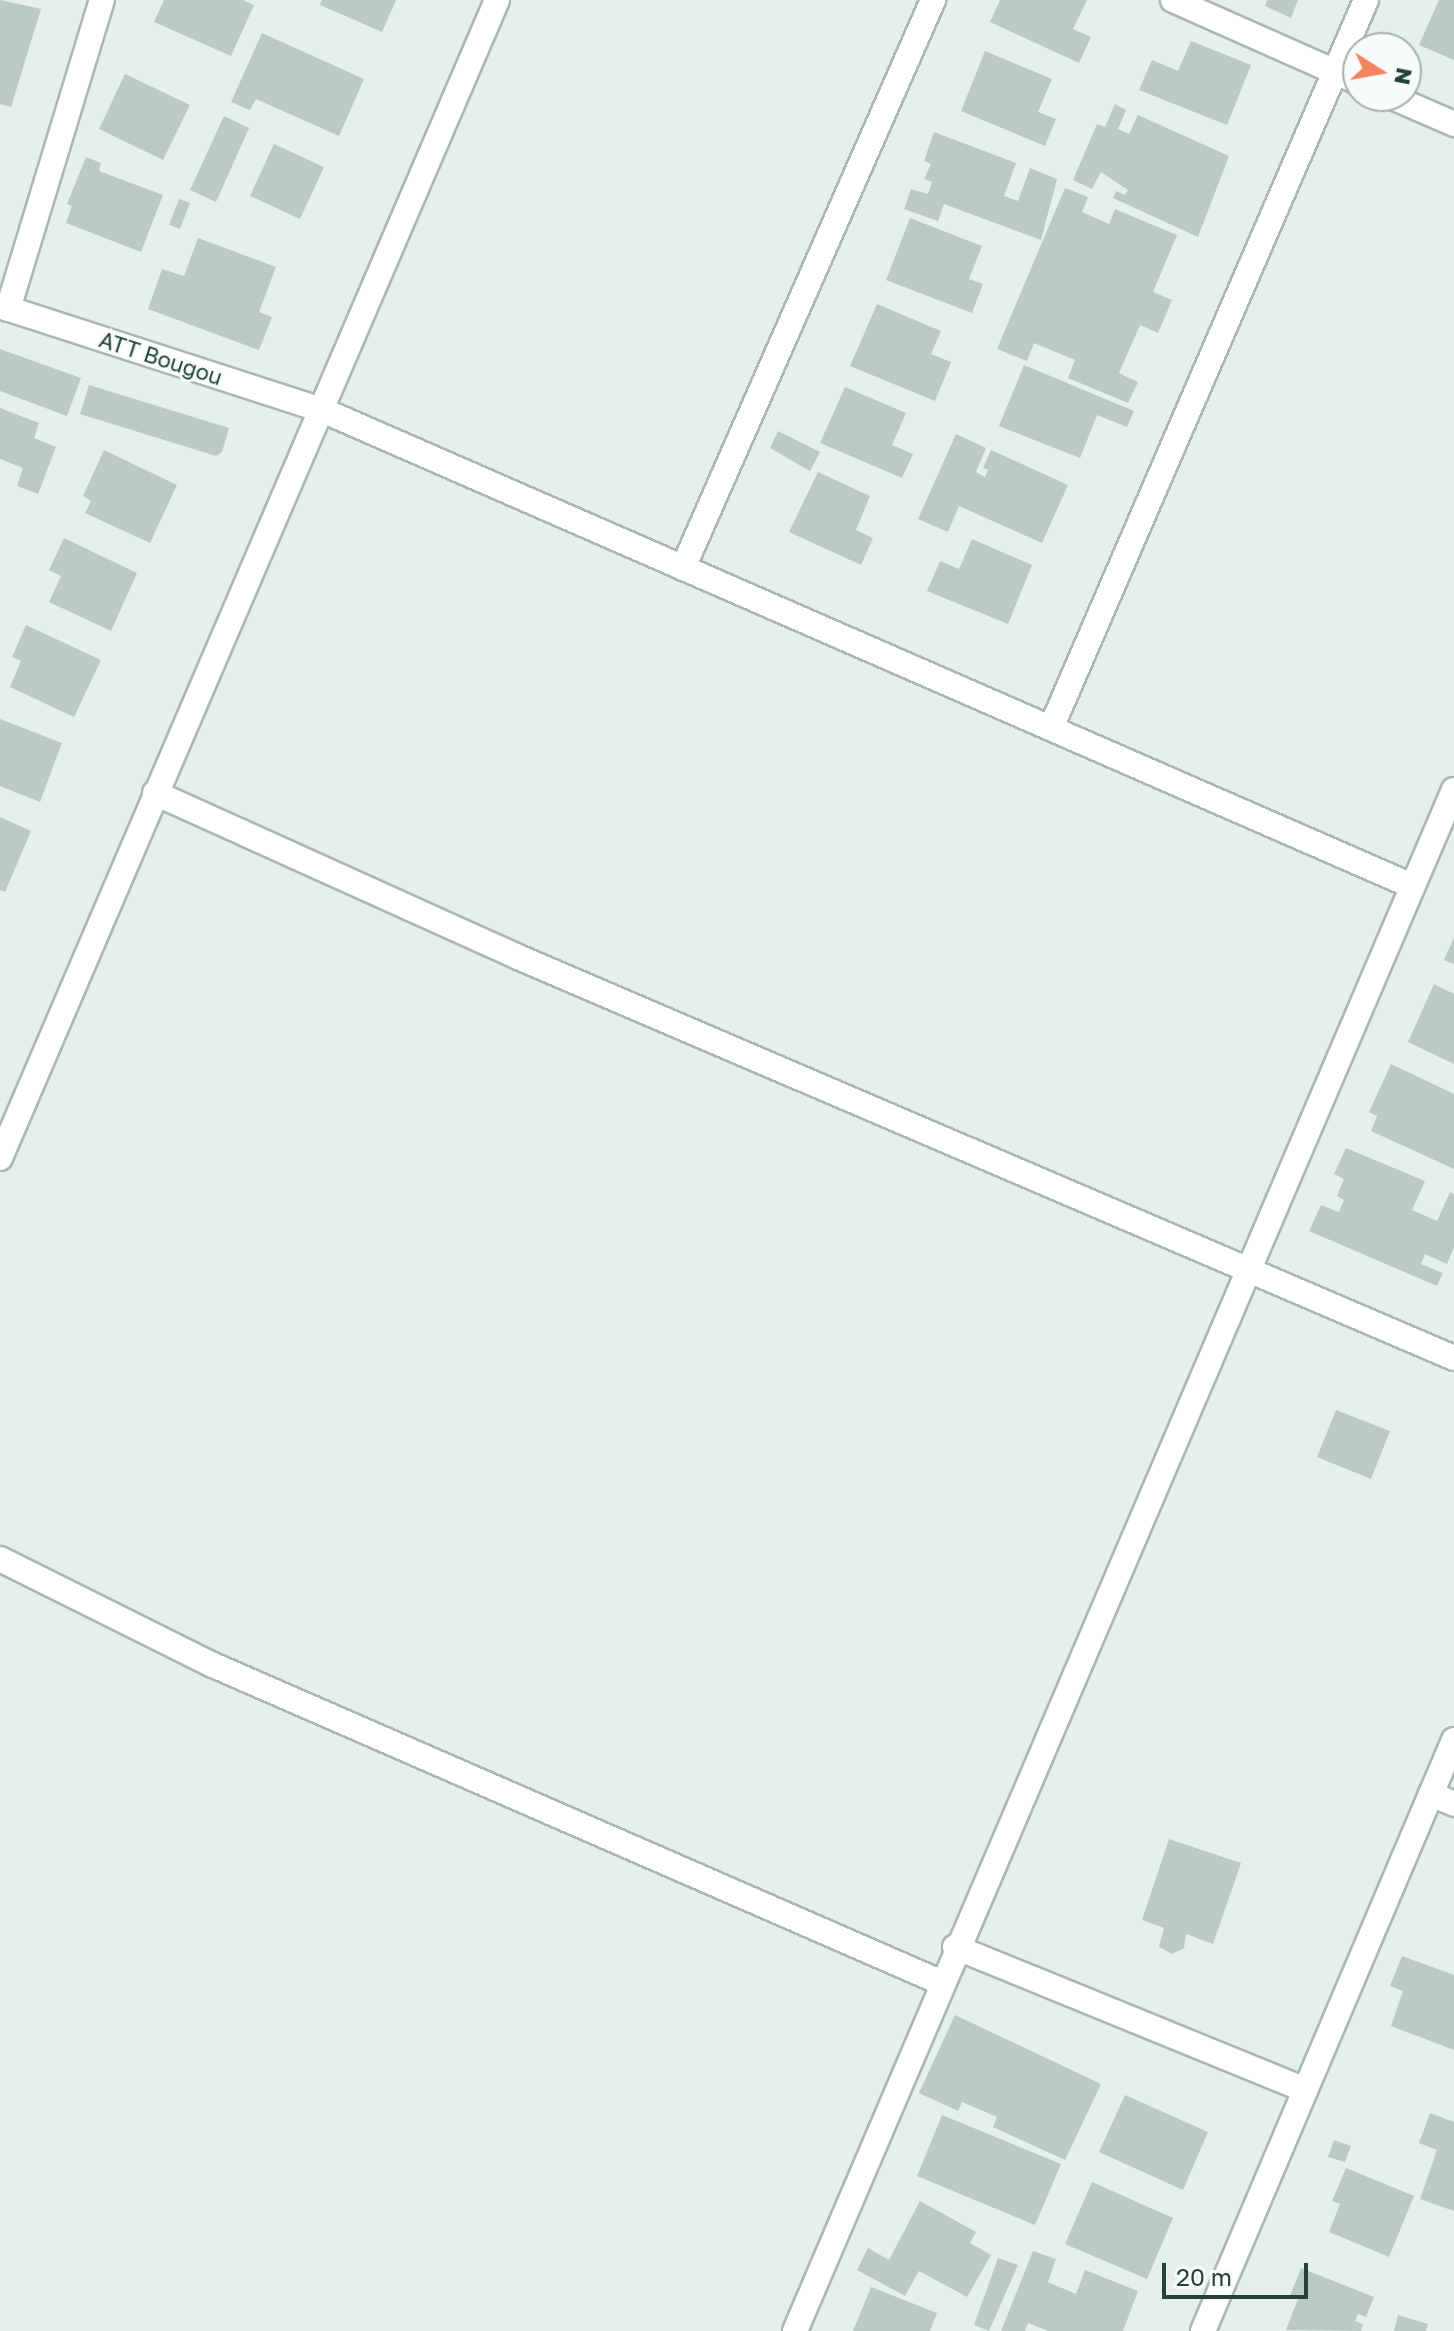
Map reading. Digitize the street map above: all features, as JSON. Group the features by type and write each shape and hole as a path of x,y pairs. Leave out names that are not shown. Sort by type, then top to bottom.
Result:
{"street":[{"path":"4,307 102,0"},
{"path":"0,1158 497,0"},
{"path":"683,568 933,0"},
{"path":"1173,0 1342,74"},
{"path":"1051,728 1366,0"},
{"path":"1422,110 1454,124"},
{"name":"ATT Bougou","path":"4,307 322,410 1412,886"},
{"path":"795,2331 940,1982 1454,790"},
{"path":"155,793 518,957 1454,1358"},
{"path":"0,1559 213,1665 940,1982"},
{"path":"1203,2331 1454,1740"},
{"path":"1431,1794 1454,1804"},
{"path":"955,1947 1305,2090"}],"building":[{"path":"0,0 41,9 11,107 0,104"},
{"path":"164,0 243,0 254,5 231,56 154,22"},
{"path":"322,0 396,0 382,32 320,5"},
{"path":"1000,0 1087,0 1073,29 1091,37 1079,63 990,22"},
{"path":"1267,0 1298,0 1291,18 1265,6"},
{"path":"1439,0 1454,0 1454,60 1422,46 1422,38"},
{"path":"262,33 364,79 339,136 256,99 250,110 231,102"},
{"path":"1191,41 1251,65 1227,125 1139,90 1152,60 1178,71"},
{"path":"985,51 1052,79 1038,112 1056,119 1045,146 961,111"},
{"path":"125,74 190,105 163,160 99,129"},
{"path":"1115,104 1126,110 1118,129 1129,134 1138,115 1229,156 1198,237 1113,198 1116,191 1125,195 1128,190 1101,172 1092,189 1073,180 1097,124 1105,127"},
{"path":"224,116 249,128 216,202 190,190"},
{"path":"934,132 1016,163 1004,196 1018,201 1030,168 1057,179 1041,240 944,204 938,221 904,209 911,189 928,194 932,182 924,179 931,164 924,161"},
{"path":"274,144 324,167 300,219 250,196"},
{"path":"86,157 101,163 99,171 163,195 141,252 66,223 72,206 67,204"},
{"path":"1065,188 1088,197 1082,212 1109,224 1115,209 1177,235 1153,292 1172,300 1158,333 1140,325 1119,373 1138,382 1128,403 1068,378 1075,360 1034,343 1027,361 997,349"},
{"path":"179,199 190,203 180,229 169,225"},
{"path":"910,218 982,246 969,279 983,284 972,313 886,280"},
{"path":"198,238 276,267 259,312 272,317 259,350 148,309 162,269 184,276"},
{"path":"877,304 941,331 931,354 951,362 935,401 850,366"},
{"path":"0,349 81,378 67,416 0,391"},
{"path":"1024,365 1134,411 1127,427 1097,415 1080,458 999,426"},
{"path":"89,385 229,428 222,452 216,456 80,414"},
{"path":"845,387 906,413 892,445 913,454 902,478 820,443"},
{"path":"0,408 39,423 34,438 56,447 38,494 17,486 23,468 0,459"},
{"path":"778,431 820,452 810,471 770,448"},
{"path":"956,434 986,448 976,472 985,477 988,470 983,468 991,450 1068,485 1042,543 959,506 948,532 918,519"},
{"path":"104,450 177,485 150,543 85,513 91,501 83,496"},
{"path":"818,472 870,496 856,530 873,538 861,565 789,532"},
{"path":"64,538 137,573 111,631 49,602 61,576 49,570"},
{"path":"972,539 1032,565 1008,624 927,591 940,561 959,569"},
{"path":"26,625 101,660 74,717 10,687 21,661 12,657"},
{"path":"0,719 62,743 40,802 0,786"},
{"path":"0,817 31,831 5,892 0,890"},
{"path":"1454,937 1454,964 1444,960"},
{"path":"1434,984 1454,994 1454,1064 1408,1042"},
{"path":"1391,1064 1454,1094 1454,1169 1371,1131 1377,1116 1369,1112"},
{"path":"1346,1148 1425,1181 1412,1210 1437,1221 1450,1192 1454,1194 1454,1247 1447,1264 1425,1254 1421,1264 1443,1273 1437,1286 1309,1231 1321,1205 1339,1212 1344,1200 1337,1196 1344,1179 1334,1174"},
{"path":"1336,1410 1390,1431 1371,1479 1317,1457"},
{"path":"1169,1839 1241,1863 1213,1944 1186,1934 1184,1948 1172,1954 1159,1947 1164,1928 1142,1920"},
{"path":"1402,1956 1454,1975 1454,2050 1391,2026 1403,1991 1390,1986"},
{"path":"955,2015 1101,2084 1065,2160 993,2127 997,2117 962,2102 958,2111 919,2093"},
{"path":"1125,2095 1208,2132 1183,2190 1099,2152"},
{"path":"1430,2113 1454,2122 1454,2211 1420,2199 1437,2150 1419,2143"},
{"path":"942,2115 1061,2164 1035,2225 917,2176"},
{"path":"1334,2140 1351,2146 1345,2162 1328,2157"},
{"path":"1346,2168 1414,2196 1389,2257 1329,2232 1340,2204 1332,2201"},
{"path":"1092,2182 1173,2218 1147,2279 1065,2244"},
{"path":"920,2201 976,2232 970,2243 991,2255 967,2297 919,2271 905,2296 857,2270 868,2248 889,2260"},
{"path":"1033,2251 1056,2259 1048,2282 1076,2294 1085,2270 1138,2291 1123,2331 1048,2331 1028,2323 1025,2331 1001,2331"},
{"path":"998,2258 1018,2265 989,2331 974,2325"},
{"path":"1301,2268 1374,2297 1366,2317 1358,2314 1355,2321 1363,2324 1361,2331 1286,2330 1298,2299 1290,2296"},
{"path":"871,2287 937,2313 930,2331 853,2331"},
{"path":"1398,2315 1428,2324 1426,2331 1394,2331"}]}
